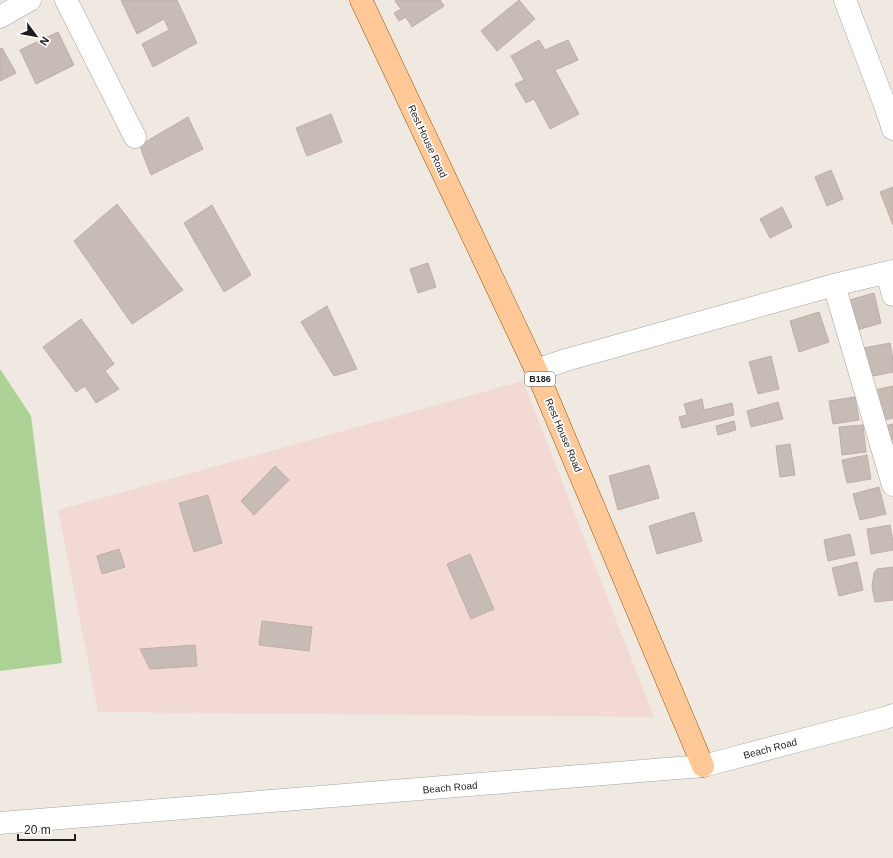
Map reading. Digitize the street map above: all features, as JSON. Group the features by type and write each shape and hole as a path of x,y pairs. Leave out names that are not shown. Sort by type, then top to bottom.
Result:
{"main road":[{"name":"Rest House Road","path":"361,0 536,370 703,766"}],"street":[{"path":"0,18 30,0"},
{"path":"66,0 135,137"},
{"path":"845,0 893,128"},
{"path":"536,370 566,360 834,284 890,272 893,295"},
{"path":"834,284 893,485"},
{"name":"Beach Road","path":"0,823 703,766 893,715"}],"shaded area":[{"path":"523,381 654,717 98,712 58,510"}],"green space":[{"path":"0,369 31,416 62,663 0,671"}],"building":[{"path":"121,0 177,0 197,43 153,67 142,44 169,30 164,19 137,34"},
{"path":"440,0 444,6 412,27 406,17 399,21 394,13 401,9 395,1"},
{"path":"519,0 535,19 497,51 481,31"},
{"path":"58,32 74,65 36,84 20,50"},
{"path":"539,40 545,50 568,40 578,60 555,70 579,114 550,129 534,99 526,103 515,84 524,80 511,56"},
{"path":"2,48 16,73 0,81 0,49"},
{"path":"331,114 342,142 307,156 296,128"},
{"path":"188,117 203,149 151,175 140,145"},
{"path":"831,170 843,199 827,206 815,177"},
{"path":"893,187 893,225 880,192"},
{"path":"117,204 183,290 132,324 74,241"},
{"path":"212,205 251,275 224,292 184,223"},
{"path":"782,207 792,227 770,238 760,219"},
{"path":"428,263 436,287 418,293 410,269"},
{"path":"874,293 881,323 854,331 846,301"},
{"path":"327,306 357,369 334,376 301,322"},
{"path":"819,312 829,342 799,352 790,321"},
{"path":"81,319 114,364 105,371 119,389 96,403 85,386 76,392 43,347"},
{"path":"890,343 893,359 893,372 868,377 864,348"},
{"path":"771,356 779,389 758,394 749,362"},
{"path":"893,386 893,418 877,422 870,391"},
{"path":"855,397 859,420 833,424 829,401"},
{"path":"702,399 704,410 732,403 734,415 682,428 679,417 687,415 684,404"},
{"path":"778,402 783,419 751,427 747,411"},
{"path":"734,421 736,430 718,435 716,426"},
{"path":"893,424 893,442 886,443 883,426"},
{"path":"863,425 866,452 842,455 839,427"},
{"path":"790,444 795,475 780,477 776,446"},
{"path":"867,455 871,479 847,483 842,460"},
{"path":"649,465 659,498 618,510 609,476"},
{"path":"275,466 289,480 254,515 241,501"},
{"path":"879,487 886,514 860,520 853,494"},
{"path":"208,495 222,543 194,552 179,503"},
{"path":"694,512 702,541 657,554 649,526"},
{"path":"890,525 893,550 871,554 867,529"},
{"path":"850,534 855,555 828,561 824,540"},
{"path":"119,549 125,567 102,574 97,556"},
{"path":"470,554 494,609 471,619 447,564"},
{"path":"857,562 863,590 839,596 832,568"},
{"path":"893,567 893,600 875,602 872,587 874,573 877,569"},
{"path":"262,621 312,627 309,651 259,645"},
{"path":"195,645 197,666 150,669 140,649"}]}
